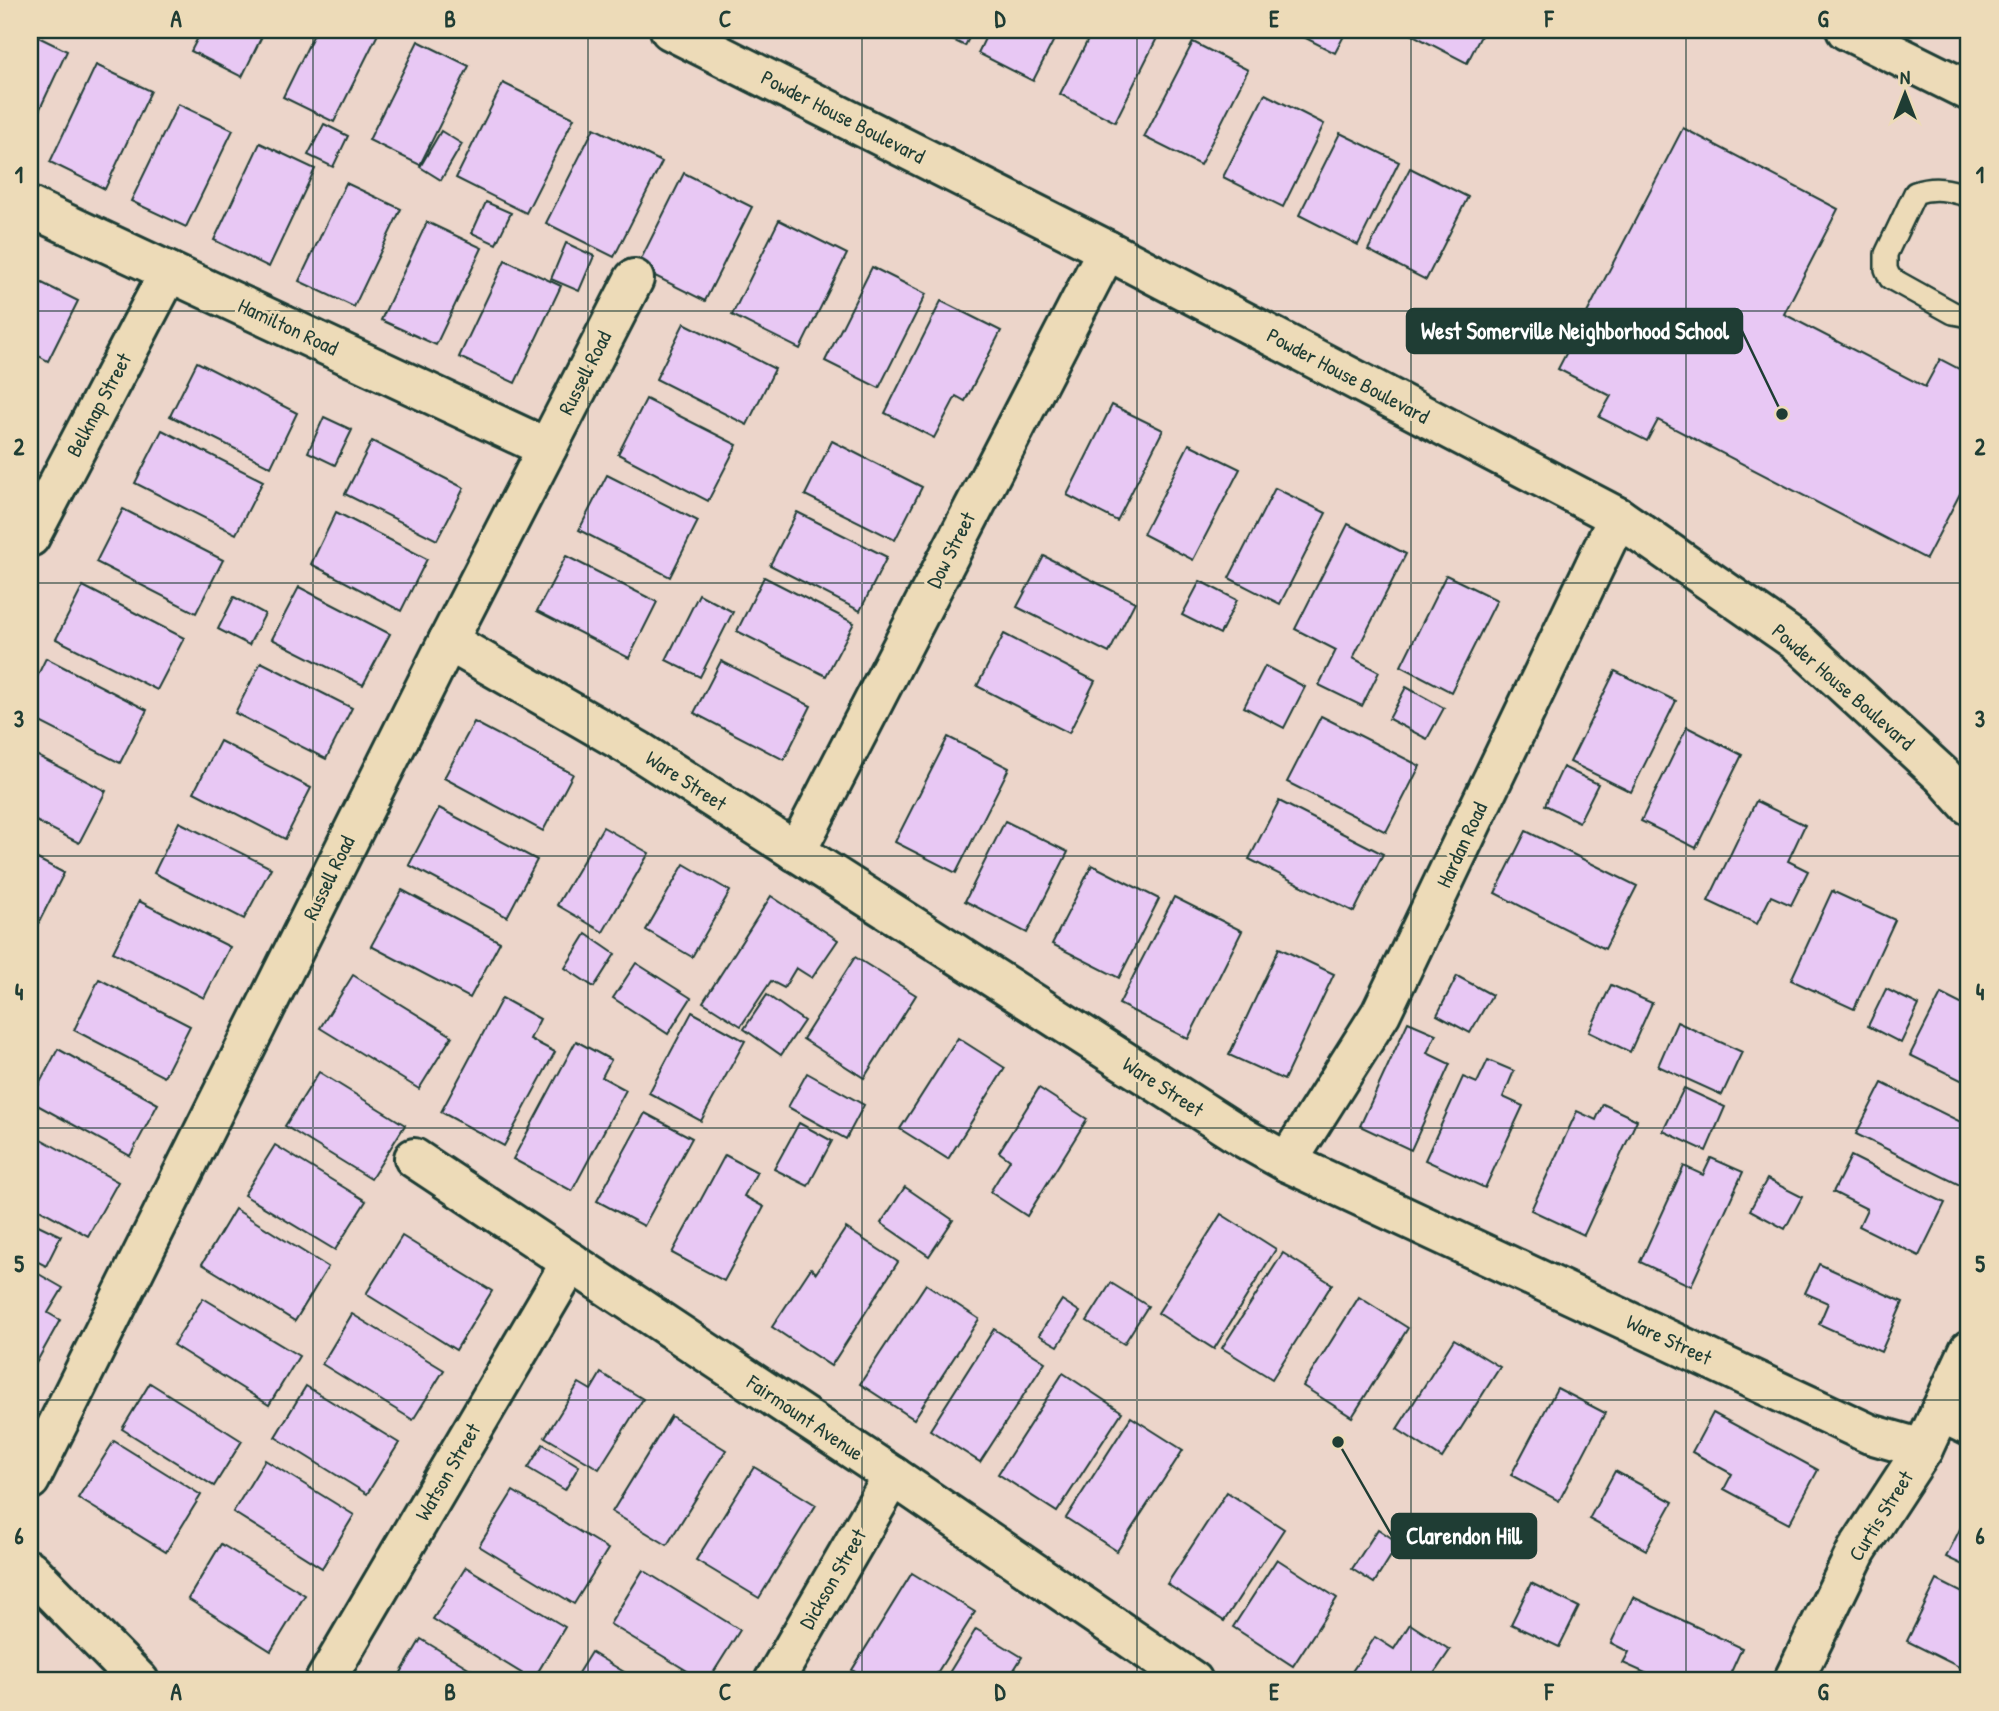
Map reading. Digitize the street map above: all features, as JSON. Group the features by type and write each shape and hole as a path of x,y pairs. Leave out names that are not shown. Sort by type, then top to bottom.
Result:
{"street":[{"name":"Powder House Boulevard","path":"670,30 1107,250 1618,517 1799,643 1942,775 1969,805"},
{"path":"1846,30 1969,91"},
{"name":"Hamilton Road","path":"30,207 547,448"},
{"name":"Dow Street","path":"796,852 1107,250"},
{"name":"Belknap Street","path":"30,537 169,272"},
{"name":"Russell Road","path":"30,1480 447,641 634,279"},
{"name":"Hardan Road","path":"1287,1162 1381,1013 1618,517"},
{"name":"Ware Street","path":"447,641 639,751 1232,1131 1287,1162 1870,1434 1923,1449"},
{"name":"Fairmount Avenue","path":"414,1158 892,1476 1193,1681"},
{"name":"Watson Street","path":"325,1681 571,1262"},
{"name":"Curtis Street","path":"1793,1681 1857,1550 1923,1449 1955,1419 1969,1350"},
{"name":"Dickson Street","path":"774,1681 892,1476"},
{"path":"30,1570 139,1681"}],"lane":[{"path":"1969,196 1929,188 1915,193 1886,254 1886,269 1890,278 1953,313 1969,316"}],"building":[{"path":"202,30 265,30 242,77 191,51"},
{"path":"316,30 380,30 334,122 283,97"},
{"path":"932,30 973,30 965,46"},
{"path":"989,30 1059,30 1033,81 978,53"},
{"path":"1093,30 1161,30 1115,122 1060,94"},
{"path":"1290,30 1347,30 1335,53"},
{"path":"1484,30 1467,63 1407,32"},
{"path":"30,33 67,51 30,130"},
{"path":"418,41 469,66 420,165 369,140"},
{"path":"1193,42 1248,70 1200,165 1144,137"},
{"path":"96,65 151,91 105,189 50,162"},
{"path":"503,83 574,118 526,213 456,178"},
{"path":"1265,94 1324,124 1283,207 1223,177"},
{"path":"178,104 233,130 186,227 131,201"},
{"path":"324,124 348,136 333,167 308,155"},
{"path":"594,128 662,162 614,257 546,223"},
{"path":"1683,128 1838,209 1784,314 1925,387 1940,359 1969,374 1969,489 1964,486 1926,559 1658,420 1647,441 1599,417 1611,396 1558,369"},
{"path":"441,131 462,144 441,180 420,167"},
{"path":"1340,133 1399,162 1358,245 1299,215"},
{"path":"260,143 315,169 269,267 214,240"},
{"path":"1410,168 1468,197 1426,280 1368,250"},
{"path":"684,173 752,207 705,301 637,267"},
{"path":"346,183 401,209 354,307 299,281"},
{"path":"486,202 511,213 496,244 472,233"},
{"path":"779,220 847,254 800,349 732,315"},
{"path":"427,222 482,248 436,345 381,320"},
{"path":"566,243 594,256 579,291 551,279"},
{"path":"505,260 561,286 515,383 459,357"},
{"path":"872,267 926,294 879,388 825,361"},
{"path":"30,277 78,301 48,361 30,351"},
{"path":"941,301 1001,331 965,401 956,396 934,438 885,413"},
{"path":"684,323 775,369 747,425 656,379"},
{"path":"197,362 297,413 271,467 170,416"},
{"path":"646,399 737,445 708,501 618,454"},
{"path":"1112,405 1163,430 1117,521 1067,495"},
{"path":"324,417 352,430 335,465 308,452"},
{"path":"162,430 263,481 236,534 135,483"},
{"path":"372,441 464,488 437,540 345,494"},
{"path":"832,441 922,487 895,540 805,495"},
{"path":"1189,444 1240,469 1193,560 1143,534"},
{"path":"607,475 698,521 670,577 579,530"},
{"path":"1275,488 1326,513 1280,604 1229,578"},
{"path":"123,509 223,560 196,613 96,562"},
{"path":"336,512 427,559 401,611 311,564"},
{"path":"797,512 887,557 860,611 770,565"},
{"path":"1348,524 1406,554 1353,658 1379,672 1362,706 1319,685 1336,650 1295,629"},
{"path":"566,556 657,602 629,658 537,611"},
{"path":"1044,556 1135,602 1109,653 1017,607"},
{"path":"1446,575 1497,600 1451,692 1401,666"},
{"path":"764,577 854,623 826,676 737,631"},
{"path":"1200,581 1237,600 1220,634 1182,615"},
{"path":"83,586 184,638 157,690 56,639"},
{"path":"299,587 390,634 363,685 272,639"},
{"path":"699,594 733,612 700,677 666,660"},
{"path":"234,597 265,614 249,645 218,629"},
{"path":"1004,634 1095,681 1069,733 977,686"},
{"path":"46,658 147,710 120,763 30,717 30,691"},
{"path":"721,661 811,706 784,760 694,713"},
{"path":"261,662 352,708 326,759 235,713"},
{"path":"1265,666 1305,687 1284,728 1244,707"},
{"path":"1615,671 1676,701 1631,792 1570,762"},
{"path":"1406,687 1444,708 1427,739 1389,719"},
{"path":"1321,716 1420,766 1386,832 1287,782"},
{"path":"474,722 573,774 543,831 444,778"},
{"path":"1687,727 1742,755 1696,848 1641,821"},
{"path":"948,737 1009,768 956,873 895,842"},
{"path":"220,741 311,788 285,839 194,792"},
{"path":"30,752 106,791 79,843 30,818"},
{"path":"1563,767 1598,784 1579,822 1545,805"},
{"path":"1279,801 1383,854 1354,912 1249,859"},
{"path":"1756,801 1805,825 1788,861 1808,871 1791,905 1771,896 1757,924 1708,901"},
{"path":"439,808 537,860 507,917 409,865"},
{"path":"1005,821 1068,852 1027,933 965,901"},
{"path":"179,822 271,868 244,919 154,873"},
{"path":"603,827 649,853 603,932 557,905"},
{"path":"1526,831 1637,886 1605,949 1495,893"},
{"path":"30,855 64,873 37,926 30,922"},
{"path":"684,864 730,891 692,957 646,930"},
{"path":"1092,865 1159,899 1119,978 1052,944"},
{"path":"402,890 500,942 470,998 371,946"},
{"path":"1832,891 1895,920 1854,1009 1791,980"},
{"path":"771,896 838,940 812,978 796,968 784,988 771,981 741,1026 703,1002"},
{"path":"1174,897 1242,931 1188,1039 1119,1004"},
{"path":"139,901 230,947 204,998 113,952"},
{"path":"586,934 615,954 594,987 565,968"},
{"path":"1279,948 1334,974 1284,1080 1229,1055"},
{"path":"855,957 916,995 864,1078 803,1039"},
{"path":"636,963 691,998 668,1034 613,998"},
{"path":"353,975 452,1036 419,1089 320,1028"},
{"path":"1457,976 1492,995 1470,1033 1437,1015"},
{"path":"99,979 190,1026 164,1077 74,1030"},
{"path":"1611,985 1652,1003 1630,1052 1589,1032"},
{"path":"1886,989 1919,1005 1901,1043 1868,1026"},
{"path":"1941,994 1969,1008 1969,1084 1910,1055"},
{"path":"767,995 804,1021 781,1055 744,1029"},
{"path":"502,998 540,1019 530,1039 555,1052 504,1146 441,1112"},
{"path":"692,1012 745,1041 701,1121 649,1093"},
{"path":"1408,1022 1436,1034 1427,1053 1450,1064 1411,1150 1360,1126"},
{"path":"1677,1022 1742,1052 1722,1095 1658,1066"},
{"path":"958,1038 1005,1068 948,1159 900,1129"},
{"path":"576,1041 611,1060 602,1077 626,1090 572,1191 513,1159"},
{"path":"58,1049 158,1104 130,1156 30,1101"},
{"path":"1488,1060 1514,1071 1503,1097 1523,1106 1485,1188 1425,1160 1463,1077 1477,1083"},
{"path":"319,1072 405,1125 371,1179 285,1126"},
{"path":"807,1073 864,1105 846,1139 788,1107"},
{"path":"1882,1083 1969,1126 1969,1182 1966,1188 1856,1134"},
{"path":"1039,1088 1087,1119 1027,1216 990,1192 1010,1160 999,1152"},
{"path":"1684,1088 1725,1107 1706,1151 1663,1131"},
{"path":"1603,1104 1637,1120 1584,1235 1531,1210 1577,1111 1596,1120"},
{"path":"645,1113 692,1138 644,1226 597,1201"},
{"path":"799,1123 832,1141 808,1186 774,1169"},
{"path":"30,1133 118,1182 88,1236 30,1204"},
{"path":"275,1145 366,1201 335,1250 244,1195"},
{"path":"725,1155 757,1172 744,1196 764,1207 724,1281 672,1253"},
{"path":"1851,1156 1945,1203 1919,1256 1859,1226 1867,1209 1833,1192"},
{"path":"1711,1158 1743,1172 1691,1286 1640,1262 1684,1166 1703,1175"},
{"path":"1767,1179 1802,1197 1785,1229 1750,1210"},
{"path":"905,1187 953,1220 929,1256 881,1223"},
{"path":"235,1209 328,1267 295,1321 202,1264"},
{"path":"1221,1214 1276,1249 1214,1349 1158,1313"},
{"path":"30,1221 61,1236 46,1266 30,1258"},
{"path":"846,1228 898,1262 831,1366 772,1327 811,1268 816,1273"},
{"path":"402,1236 492,1291 456,1350 366,1294"},
{"path":"1283,1253 1332,1284 1272,1379 1222,1348"},
{"path":"1819,1264 1903,1302 1881,1352 1819,1324 1828,1303 1805,1293"},
{"path":"30,1269 63,1288 48,1313 60,1320 30,1374"},
{"path":"1111,1283 1148,1306 1124,1344 1087,1321"},
{"path":"926,1284 979,1319 914,1419 860,1384"},
{"path":"1359,1297 1408,1328 1352,1417 1303,1386"},
{"path":"203,1298 299,1356 269,1405 173,1345"},
{"path":"1062,1300 1080,1312 1058,1346 1039,1335"},
{"path":"352,1314 444,1370 413,1420 322,1364"},
{"path":"994,1329 1045,1362 980,1462 930,1430"},
{"path":"1454,1339 1500,1367 1442,1458 1397,1429"},
{"path":"601,1373 643,1399 599,1469 545,1437 579,1383 591,1390"},
{"path":"1063,1373 1122,1412 1057,1512 998,1474"},
{"path":"150,1383 242,1441 214,1486 122,1429"},
{"path":"306,1386 399,1443 367,1494 275,1437"},
{"path":"1557,1388 1605,1413 1559,1501 1511,1475"},
{"path":"1713,1413 1818,1470 1789,1524 1724,1489 1732,1474 1692,1452"},
{"path":"671,1416 726,1450 667,1545 612,1512"},
{"path":"1131,1417 1183,1450 1117,1551 1066,1518"},
{"path":"114,1441 201,1495 166,1552 78,1498"},
{"path":"543,1444 579,1466 565,1490 528,1468"},
{"path":"265,1460 354,1515 322,1568 233,1512"},
{"path":"754,1467 816,1505 759,1598 696,1560"},
{"path":"1615,1471 1673,1502 1646,1550 1589,1519"},
{"path":"513,1491 608,1549 574,1604 479,1546"},
{"path":"1227,1492 1284,1529 1224,1621 1167,1584"},
{"path":"1969,1511 1969,1568 1946,1557"},
{"path":"1378,1529 1399,1543 1374,1583 1352,1569"},
{"path":"221,1544 305,1595 271,1651 188,1599"},
{"path":"1277,1559 1337,1598 1293,1666 1233,1627"},
{"path":"466,1567 565,1627 533,1680 433,1619"},
{"path":"643,1570 740,1630 708,1681 610,1624"},
{"path":"912,1573 975,1612 932,1681 871,1681 852,1670"},
{"path":"1937,1580 1969,1596 1969,1672 1907,1641"},
{"path":"1531,1583 1579,1607 1559,1647 1511,1624"},
{"path":"1633,1597 1742,1648 1727,1681 1647,1681 1650,1675 1623,1663 1629,1652 1611,1643"},
{"path":"1410,1624 1450,1650 1433,1675 1442,1681 1357,1681 1349,1676 1375,1637 1394,1649"},
{"path":"976,1629 1022,1657 1007,1681 944,1681"},
{"path":"421,1639 490,1681 396,1681"},
{"path":"591,1652 639,1681 573,1681"}],"place":[{"name":"West Somerville Neighborhood School","path":"1782,414"},
{"name":"Clarendon Hill","path":"1338,1442"}]}
